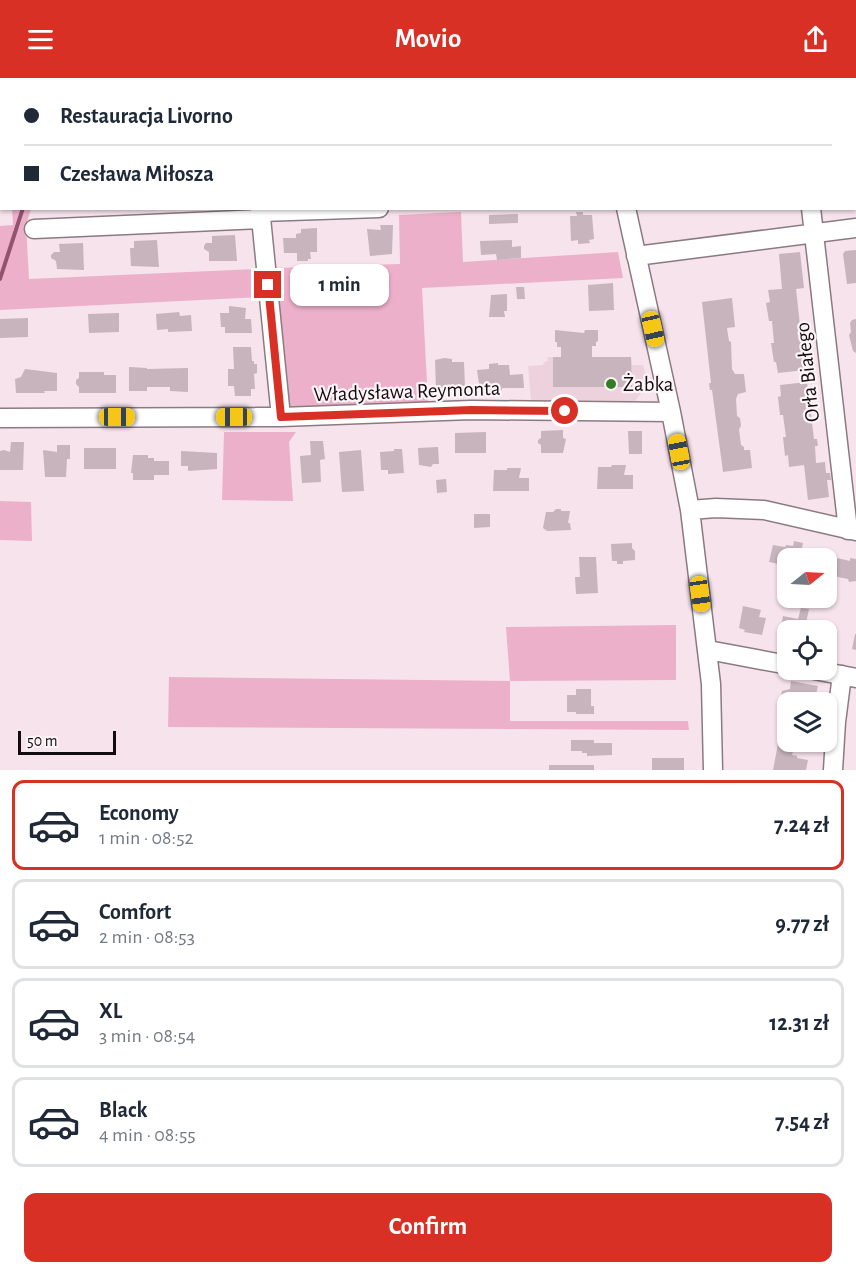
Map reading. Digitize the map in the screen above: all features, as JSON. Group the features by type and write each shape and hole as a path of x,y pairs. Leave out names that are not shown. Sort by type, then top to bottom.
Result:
{"street":[{"path":"34,229 332,210"},
{"path":"626,210 690,510 708,650 713,770"},
{"name":"Orła Białego","path":"811,210 852,530"},
{"path":"261,213 281,417"},
{"path":"636,256 856,228"},
{"name":"Władysława Reymonta","path":"0,418 281,417 471,410 671,412"},
{"path":"690,510 716,508 764,510 852,530"},
{"path":"708,650 777,663"},
{"path":"833,770 836,722 849,677"}],"shaded area":[{"path":"12,210 31,210 26,225 29,279 256,269 260,297 0,310 0,226 13,225"},
{"path":"461,212 463,262 618,252 623,278 422,288 428,402 289,411 276,268 400,264 399,215"},
{"path":"547,357 631,357 632,365 643,365 648,384 635,401 531,401 528,366 543,365 548,361"},
{"path":"224,432 296,432 289,442 293,501 222,500"},
{"path":"0,501 31,502 32,541 0,540"},
{"path":"676,625 676,680 510,681 506,627"},
{"path":"169,677 510,681 510,721 688,721 689,730 168,727"}],"building":[{"path":"576,212 592,215 594,239 589,240 590,243 578,244 578,240 571,241 570,216 577,216"},
{"path":"518,214 518,223 489,224 489,215"},
{"path":"380,225 393,225 392,254 370,256 367,229 381,230"},
{"path":"317,228 317,252 310,252 311,259 297,261 297,253 284,253 283,238 296,238 296,234 301,233 301,229"},
{"path":"235,235 237,261 209,261 209,252 204,249 204,246 206,243 212,243 212,236"},
{"path":"157,240 159,267 131,266 130,248 134,248 134,241"},
{"path":"512,240 512,247 521,246 521,258 497,260 496,254 481,255 480,241"},
{"path":"83,243 84,270 57,269 56,261 51,258 51,255 54,252 60,252 59,244"},
{"path":"856,250 856,283 847,284 843,254 845,251"},
{"path":"800,252 804,288 796,289 805,370 778,373 771,343 774,343 772,321 769,321 766,303 770,302 768,290 782,289 779,254"},
{"path":"613,283 614,310 589,311 588,285"},
{"path":"516,287 524,287 525,299 517,299"},
{"path":"507,294 505,317 489,317 491,295"},
{"path":"732,298 735,327 727,328 731,342 732,369 735,374 744,374 746,392 738,394 736,399 737,416 740,418 741,445 744,450 750,450 752,468 723,472 712,390 710,390 709,383 711,383 702,302"},
{"path":"229,306 246,308 245,319 251,319 252,333 225,333 225,327 221,327 220,313 229,313"},
{"path":"179,312 180,316 191,315 192,331 157,330 156,314"},
{"path":"119,313 119,332 89,333 88,314"},
{"path":"28,318 28,337 0,338 0,319"},
{"path":"856,319 856,353 853,351 849,335 850,323"},
{"path":"555,330 584,333 585,330 598,330 598,341 596,346 592,346 592,357 631,357 632,387 553,387 553,357 561,357 561,347 557,347 557,342 555,342"},
{"path":"233,347 251,347 252,361 257,364 257,373 254,374 255,389 251,389 251,396 235,396 234,386 228,386 228,369 234,369"},
{"path":"452,359 452,362 464,362 465,387 453,388 450,391 436,390 435,360"},
{"path":"498,363 498,365 509,365 510,375 523,374 524,388 480,391 477,370 489,369 489,364"},
{"path":"129,367 188,368 188,392 170,391 170,387 147,387 147,391 129,391"},
{"path":"25,369 57,373 57,391 16,393 15,379 21,377"},
{"path":"79,372 104,372 104,375 116,375 116,393 79,393 76,380 79,378"},
{"path":"807,382 809,399 813,398 813,405 810,406 814,439 817,439 818,446 815,446 816,463 825,462 826,473 830,473 831,480 827,480 829,497 808,500 804,465 789,467 788,455 785,456 783,437 786,437 778,397 781,396 780,385"},
{"path":"563,430 563,438 566,439 563,453 541,453 538,440 541,438 541,431"},
{"path":"628,431 642,431 642,454 629,454"},
{"path":"486,432 486,453 455,453 455,433"},
{"path":"310,441 323,441 325,459 320,460 321,482 302,483 300,456 311,455"},
{"path":"11,442 24,442 23,470 0,470 0,451 10,452"},
{"path":"57,445 70,445 66,477 45,477 43,450 57,452"},
{"path":"438,447 439,464 433,464 431,467 419,465 418,448"},
{"path":"84,448 116,448 116,469 84,469"},
{"path":"394,449 402,449 404,473 388,474 388,470 381,470 380,452 394,451"},
{"path":"361,450 364,491 342,492 339,452"},
{"path":"181,451 217,453 217,469 188,471 188,466 181,466"},
{"path":"133,455 148,455 148,458 154,458 154,461 169,461 169,475 154,475 154,480 133,480 133,473 131,473"},
{"path":"612,465 626,465 624,475 633,475 633,489 597,489 598,467 611,467"},
{"path":"507,468 521,468 519,478 529,478 529,491 493,491 494,470 507,470"},
{"path":"446,479 447,492 437,493 436,480"},
{"path":"556,509 570,511 568,523 570,523 571,530 547,531 543,528 546,512 553,512"},
{"path":"474,514 490,514 490,527 474,528"},
{"path":"794,541 803,543 802,548 777,548 777,564 769,562 773,545 793,546"},
{"path":"632,543 635,560 623,561 623,564 612,561 611,544"},
{"path":"579,557 596,557 598,593 576,594 575,577 580,577"},
{"path":"837,558 850,561 850,558 856,559 856,581 849,582 848,579 837,577"},
{"path":"743,606 761,610 759,617 766,618 762,635 744,632 745,630 739,628"},
{"path":"801,608 809,609 807,620 782,620 783,616 798,619"},
{"path":"856,634 856,650 852,649"},
{"path":"791,681 818,686 816,692 782,692 790,689"},
{"path":"576,689 591,689 591,706 594,706 594,714 567,712 567,695 576,695"},
{"path":"571,740 612,743 612,755 587,756 587,753 582,753 582,751 571,751"},
{"path":"777,749 777,752 793,752 792,755 797,758 808,760 806,770 773,770"},
{"path":"652,758 684,758 684,770 652,770"},
{"path":"549,765 594,765 594,770 549,770"}],"waterway":[{"path":"0,279 22,210"}],"place":[{"name":"Żabka","path":"611,384"}],"route":[{"path":"268,285 281,417 471,410 565,411"}]}
